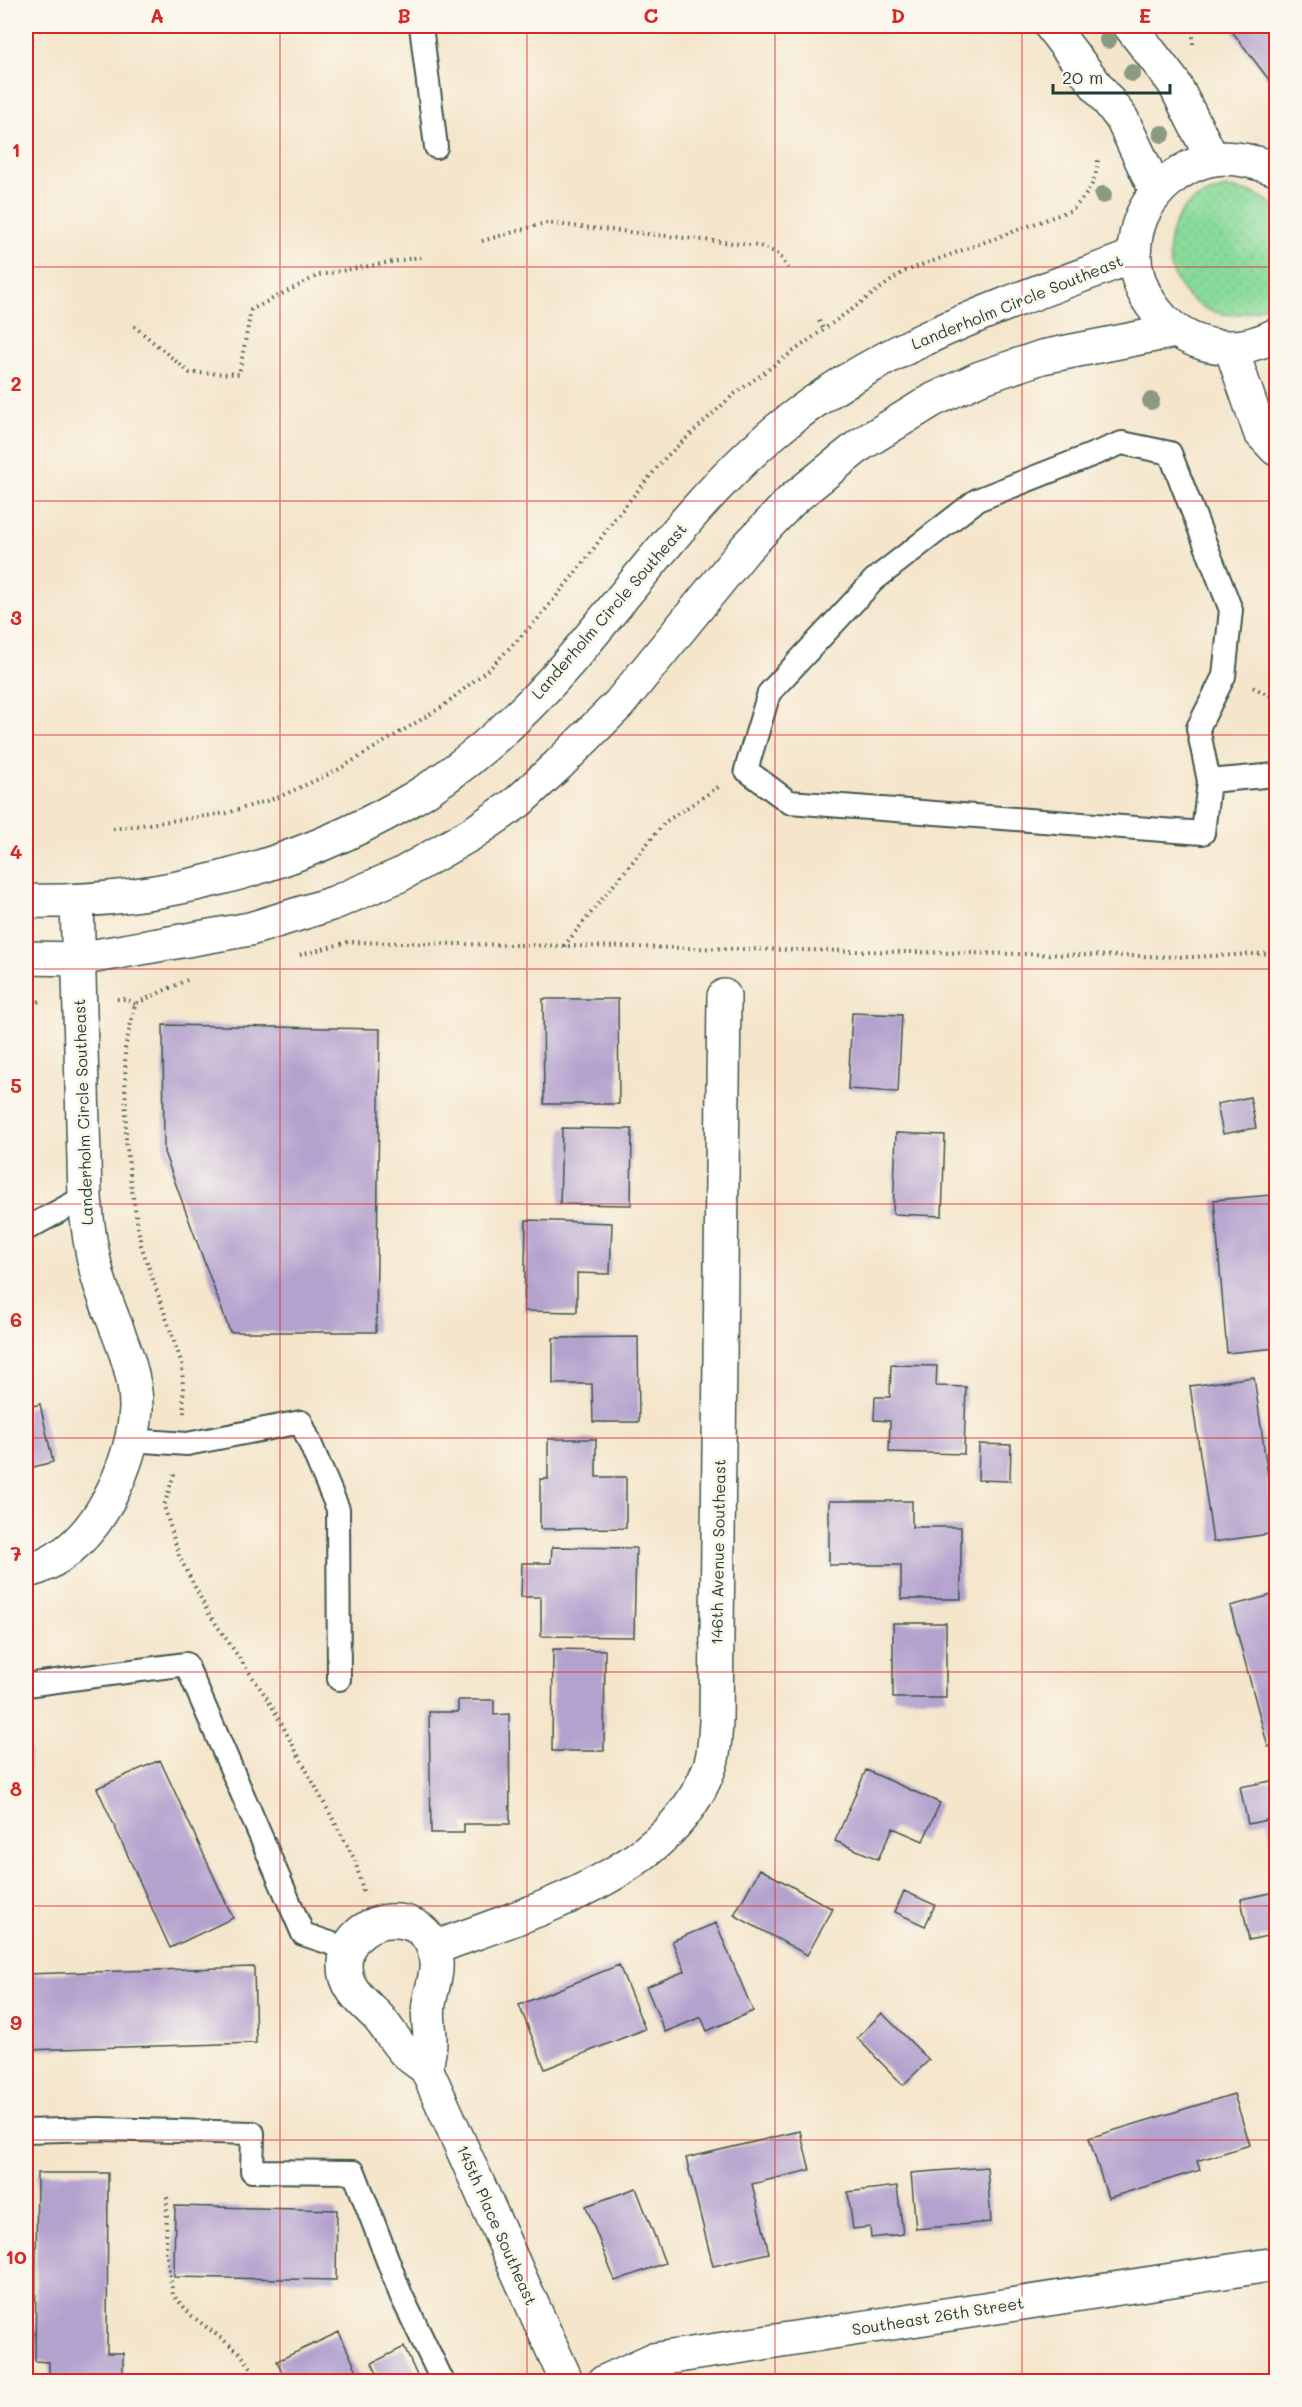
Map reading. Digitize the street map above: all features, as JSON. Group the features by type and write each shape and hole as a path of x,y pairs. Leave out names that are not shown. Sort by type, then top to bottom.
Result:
{"street":[{"path":"1051,26 1122,119 1156,191"},
{"path":"1130,26 1174,83 1212,158"},
{"path":"1276,169 1246,158 1212,158 1182,170 1156,191 1144,211 1136,233 1134,256 1144,293 1154,310 1174,331 1202,343 1232,348 1260,344 1276,335"},
{"name":"Landerholm Circle Southeast","path":"26,1572 66,1552 89,1532 122,1473 136,1408 130,1372 99,1278 88,1234 77,902 167,890 255,869 330,841 404,804 469,759 526,706 566,665 738,463 824,394 879,360 935,332 1134,256"},
{"path":"26,958 78,959 250,929 334,903 400,875 473,834 518,802 619,704 746,548 793,499 860,445 933,400 980,378 1042,357 1174,331"},
{"path":"1232,348 1260,432 1276,449"},
{"path":"26,901 77,902"},
{"name":"146th Avenue Southeast","path":"434,1948 597,1885 643,1856 696,1796 711,1764 717,1720 724,996"},
{"path":"390,1920 408,1923 423,1933 434,1948 438,1966 429,2006 430,2044 426,2068 405,2052 348,1984 345,1966 348,1949 358,1934 373,1923 390,1920"},
{"name":"145th Place Southeast","path":"426,2068 567,2382"},
{"name":"Southeast 26th Street","path":"604,2382 652,2360 1276,2264"}],"lane":[{"path":"421,26 436,147"},
{"path":"1122,443 1170,453 1231,610 1224,676 1198,728 1209,781 1203,833 789,802 746,770 769,693 874,580 977,500 1122,443"},
{"path":"1209,781 1276,775"},
{"path":"26,1228 85,1197"},
{"path":"130,1440 180,1444 301,1422 338,1509 339,1679"},
{"path":"26,1685 186,1664 303,1935 348,1949"},
{"path":"26,2131 99,2129 253,2133 252,2171 354,2172 401,2295 443,2382"}],"path":[{"path":"113,829 227,813 279,797 336,771 442,707 492,666 537,620 585,561 615,518 666,457 733,395 903,272 1072,210 1090,192 1097,176 1099,156"},
{"path":"482,241 545,223 760,246 779,254 788,268"},
{"path":"134,326 190,373 238,374 251,310 319,274 425,256"},
{"path":"819,321 823,328"},
{"path":"564,946 665,822 746,770"},
{"path":"294,957 348,942 1191,957 1276,953"},
{"path":"135,1004 186,980 196,978"},
{"path":"126,999 135,1004"},
{"path":"135,1004 125,1049 126,1139 141,1245 182,1364 184,1411 180,1444 164,1506 179,1556 209,1614 269,1701 355,1860 373,1923"},
{"path":"167,2197 166,2252 173,2295 192,2316 238,2352 253,2370"}],"green space":[{"path":"1226,188 1253,194 1265,199 1276,208 1276,296 1262,307 1245,313 1224,314 1205,308 1189,297 1178,282 1171,265 1169,246 1174,226 1185,208 1199,197"}],"building":[{"path":"1228,26 1276,26 1276,89"},
{"path":"543,999 618,999 619,1104 544,1104"},
{"path":"852,1013 902,1015 898,1092 848,1089"},
{"path":"163,1025 380,1029 376,1332 230,1332 164,1152"},
{"path":"1250,1097 1256,1128 1223,1134 1217,1104"},
{"path":"562,1128 632,1129 631,1205 560,1204"},
{"path":"896,1133 945,1135 942,1216 893,1214"},
{"path":"1271,1195 1276,1259 1276,1348 1227,1353 1214,1200"},
{"path":"526,1220 612,1223 610,1274 577,1273 577,1312 524,1311"},
{"path":"638,1337 639,1422 593,1422 592,1384 553,1384 553,1338"},
{"path":"891,1365 937,1366 936,1386 966,1387 964,1454 889,1452 890,1421 874,1420 875,1397 890,1397"},
{"path":"1254,1377 1276,1533 1213,1542 1190,1386"},
{"path":"40,1404 53,1462 26,1469 26,1408"},
{"path":"548,1439 596,1439 596,1477 626,1477 626,1528 540,1529 540,1479 548,1479"},
{"path":"979,1444 1011,1445 1010,1481 978,1480"},
{"path":"829,1501 912,1501 912,1527 961,1527 961,1599 901,1599 901,1565 829,1565"},
{"path":"552,1547 636,1548 634,1637 541,1636 541,1597 521,1597 522,1563 551,1563"},
{"path":"1276,1594 1276,1744 1268,1747 1230,1606"},
{"path":"893,1623 946,1623 946,1698 893,1698"},
{"path":"553,1649 605,1650 604,1751 552,1751"},
{"path":"458,1700 494,1700 494,1715 509,1714 510,1824 464,1824 464,1833 431,1833 429,1712 458,1712"},
{"path":"26,1746 30,1747 27,1830 26,1830"},
{"path":"160,1760 233,1918 170,1948 97,1788"},
{"path":"866,1770 940,1803 923,1841 893,1828 878,1859 835,1841"},
{"path":"1276,1780 1275,1861 1267,1820 1248,1824 1240,1787"},
{"path":"760,1869 833,1909 807,1955 734,1915"},
{"path":"904,1891 935,1905 925,1926 895,1912"},
{"path":"1276,1892 1276,1934 1249,1940 1241,1899"},
{"path":"716,1923 753,2011 707,2031 701,2017 665,2032 646,1987 685,1971 672,1941"},
{"path":"619,1965 645,2029 545,2069 519,2005"},
{"path":"254,1967 256,2043 26,2050 26,1974"},
{"path":"882,2013 929,2060 903,2085 857,2038"},
{"path":"1234,2094 1250,2145 1197,2161 1200,2170 1108,2198 1089,2138"},
{"path":"800,2131 810,2170 752,2184 769,2253 713,2266 686,2158"},
{"path":"987,2167 991,2222 916,2229 911,2173"},
{"path":"37,2173 108,2173 107,2353 123,2353 123,2382 49,2382 49,2362 35,2361"},
{"path":"897,2186 903,2234 871,2238 870,2227 853,2229 848,2192"},
{"path":"636,2188 665,2263 615,2281 586,2206"},
{"path":"175,2206 337,2210 336,2280 174,2277"},
{"path":"339,2332 362,2382 287,2382 277,2361"},
{"path":"404,2347 420,2382 381,2382 372,2363"}]}
